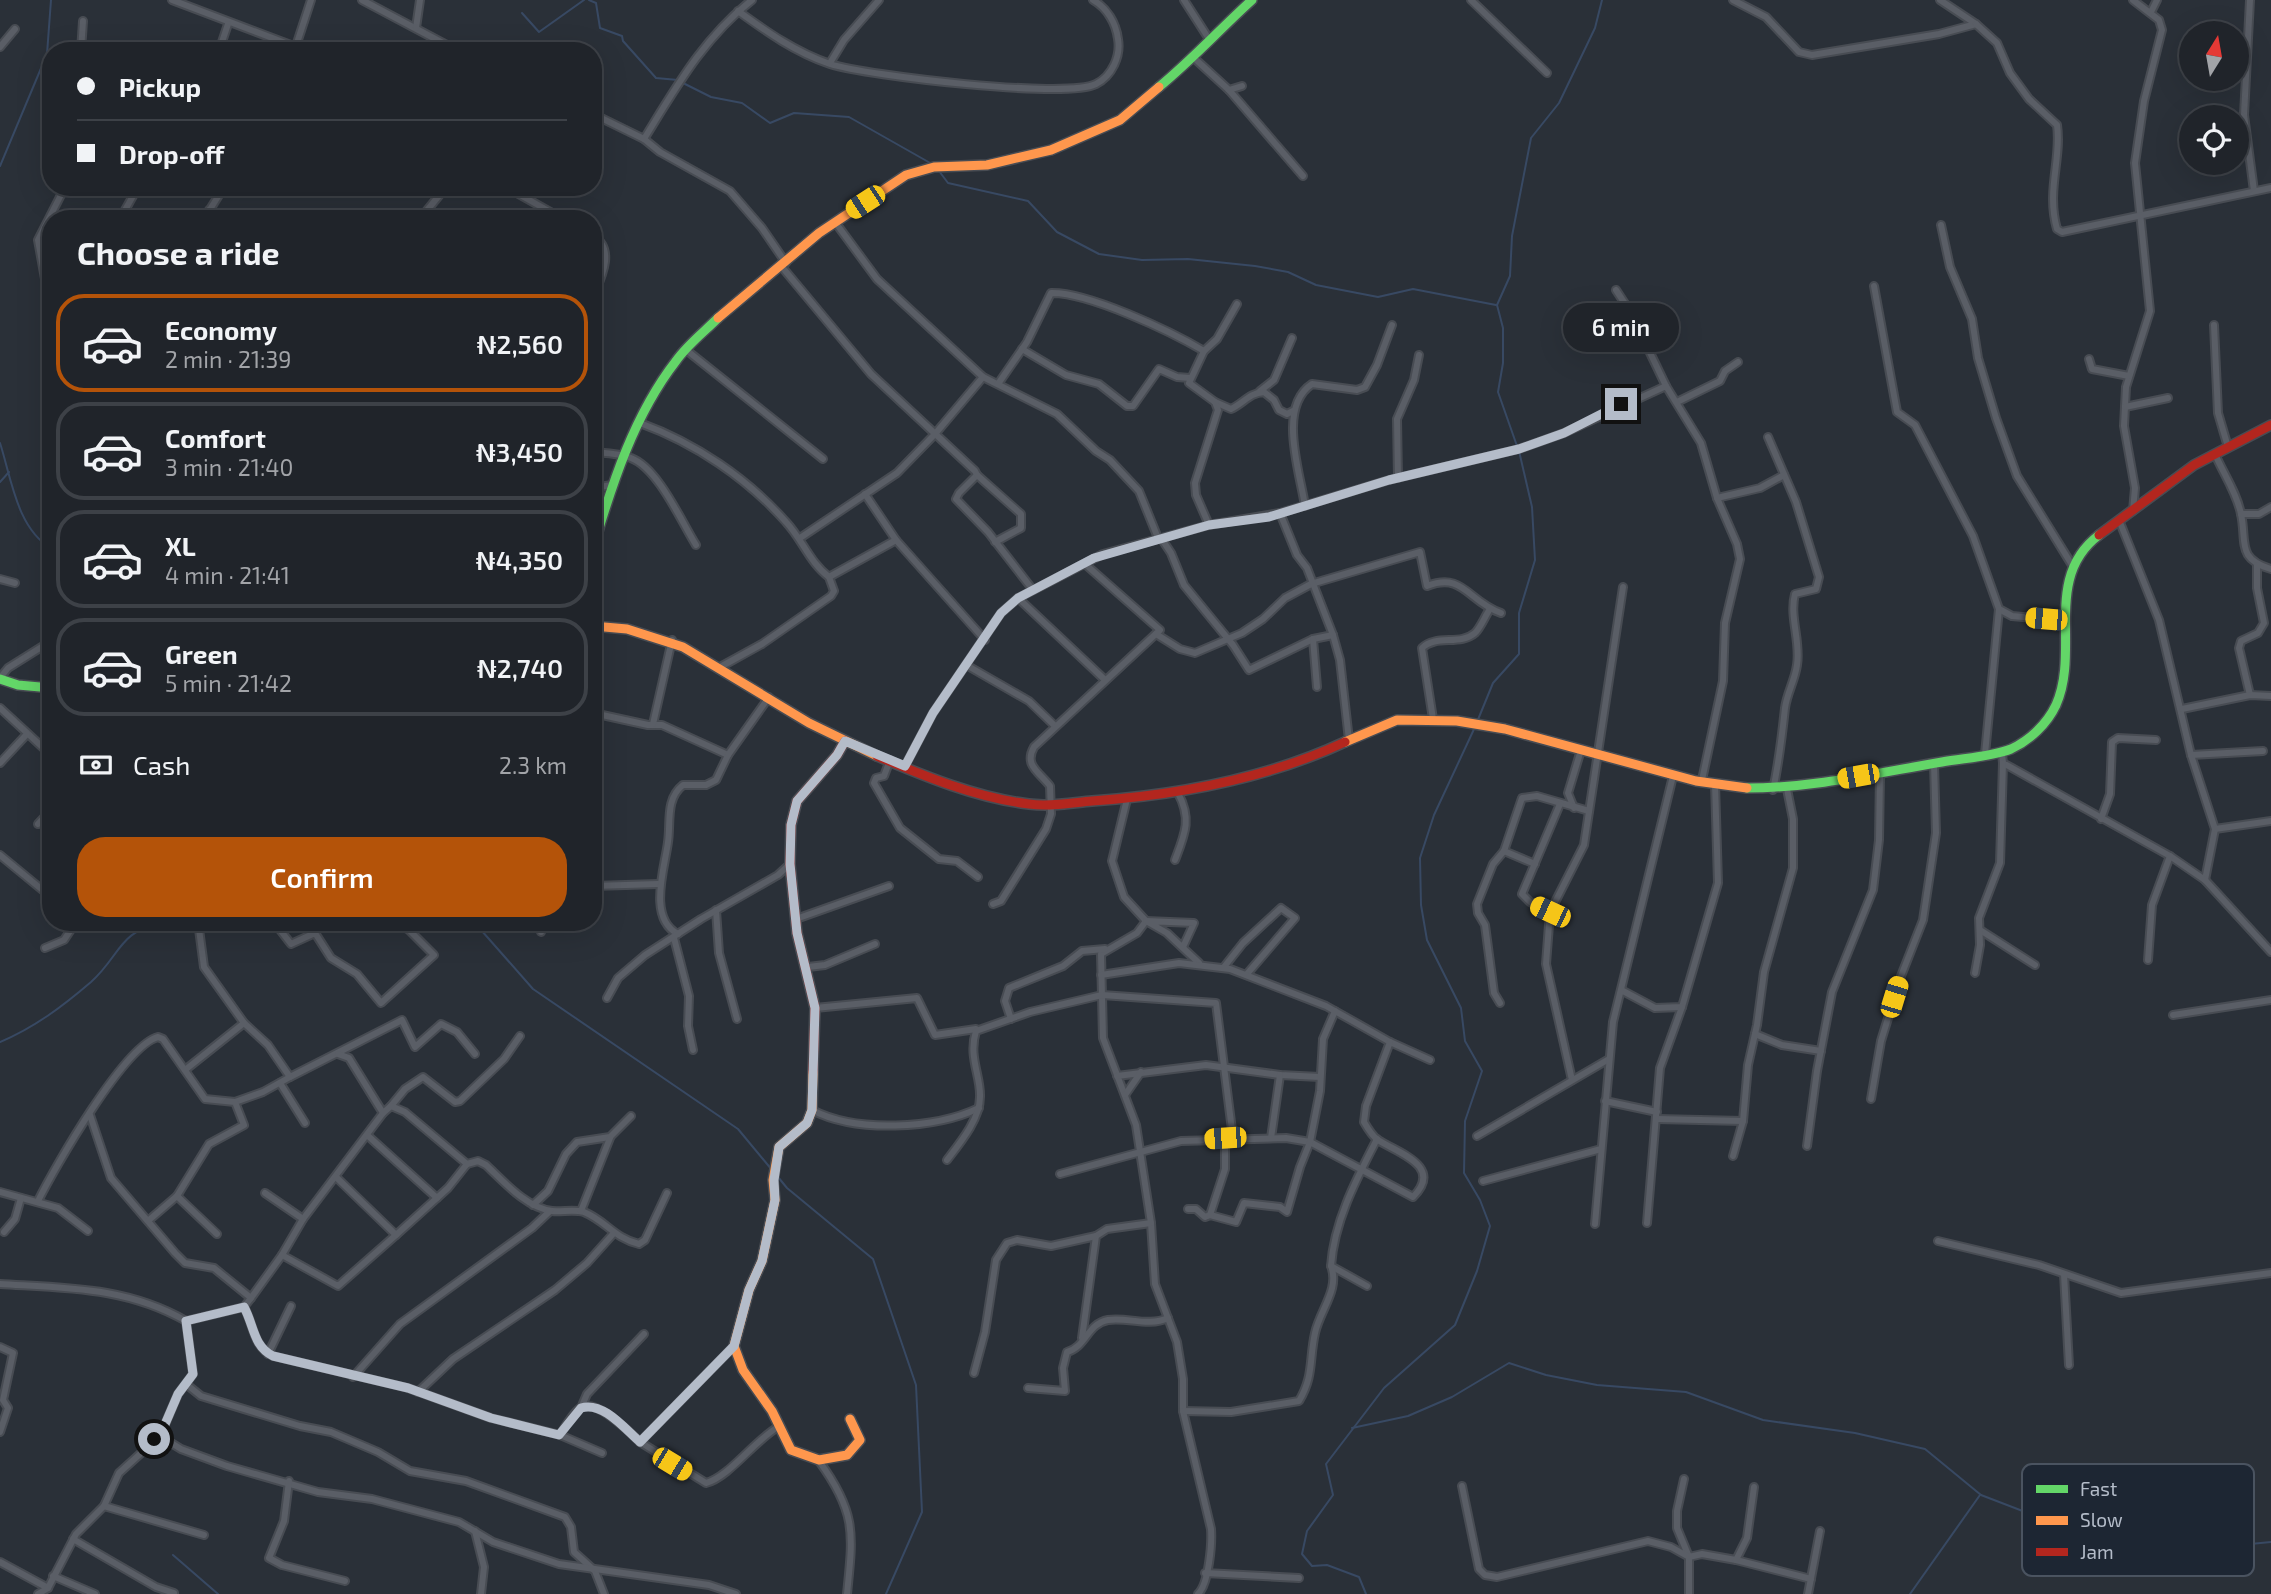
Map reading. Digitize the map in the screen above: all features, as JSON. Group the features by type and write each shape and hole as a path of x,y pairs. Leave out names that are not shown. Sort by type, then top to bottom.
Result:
{"street":[{"path":"172,0 276,42"},
{"path":"297,42 311,0"},
{"path":"362,0 442,42"},
{"path":"416,27 420,0"},
{"path":"644,139 687,68 738,11 752,0"},
{"path":"830,64 844,40 879,0"},
{"path":"738,11 777,40 830,64 875,74 939,82 1085,88 1107,76 1118,53 1117,30 1108,13 1093,0"},
{"path":"1184,0 1209,39"},
{"path":"602,518 612,485 659,384 685,349 724,312 835,222 919,169 987,164 1030,156 1051,150 1120,120 1194,58 1209,39 1252,0"},
{"path":"1471,0 1547,73"},
{"path":"1733,0 1766,17 1799,52 1812,55 1939,34 1976,24"},
{"path":"1940,0 1976,24 1997,43 2010,73 2029,99 2057,125 2052,180 2057,229 2062,232 2271,188"},
{"path":"2133,0 2159,20 2162,30 2144,102 2134,163 2150,311 2129,376 2125,407 2125,435 2135,488 2133,511"},
{"path":"2151,12 2157,0"},
{"path":"2250,0 2244,115 2255,191"},
{"path":"82,42 83,20"},
{"path":"222,42 228,24"},
{"path":"0,47 15,29"},
{"path":"1194,58 1229,90 1303,176"},
{"path":"1229,90 1242,86"},
{"path":"602,118 644,139 660,152 730,191 784,265 871,374 1021,514 1021,528 995,542"},
{"path":"209,210 218,196"},
{"path":"427,210 439,196"},
{"path":"522,196 547,210"},
{"path":"835,222 877,279 983,377 1057,414 1096,451 1110,460 1139,491 1159,538 1171,553 1184,585 1229,640 1249,670 1312,639 1333,635"},
{"path":"1941,225 1950,267 1972,319 1978,358 1996,418 2020,482 2073,566"},
{"path":"42,232 38,240 42,254"},
{"path":"602,244 607,256 602,271"},
{"path":"1874,286 1897,412 1915,425 1973,536 1999,609 1985,754"},
{"path":"1616,290 1631,313 1666,386 1701,443 1717,498 1737,544 1740,559 1725,623 1723,681 1702,780"},
{"path":"998,384 1022,349 1047,296 1051,293 1103,304 1179,336 1203,351"},
{"path":"1237,304 1217,339 1203,351 1190,378 1189,383 1215,402 1231,409 1274,380 1292,338"},
{"path":"1305,506 1293,446 1293,411 1304,390 1311,384 1357,390 1365,387 1377,365 1392,325"},
{"path":"2214,325 2218,413 2228,447"},
{"path":"685,349 824,459"},
{"path":"1022,349 1066,375 1099,384 1127,406 1133,407 1139,401 1159,369 1177,377 1190,378"},
{"path":"1398,478 1397,419 1414,380 1419,355"},
{"path":"2089,359 2092,369 2129,376"},
{"path":"1677,402 1720,381 1725,371 1738,362"},
{"path":"800,538 897,472 935,434 983,377"},
{"path":"905,766 933,713 968,666 1001,613 1018,598 1103,554 1209,525 1280,513 1398,478 1532,444 1666,386"},
{"path":"1258,392 1264,392 1274,400 1279,410 1287,414 1293,411"},
{"path":"2125,407 2168,398"},
{"path":"1209,525 1196,495 1195,483 1218,410 1215,402"},
{"path":"640,423 688,445 740,478 800,538 812,558 829,577 834,591 831,596 773,637 722,666"},
{"path":"2002,758 2037,732 2054,712 2064,679 2068,579 2073,566 2090,542 2182,473 2271,425"},
{"path":"1768,438 1784,475 1819,577 1816,589 1795,594 1793,603 1798,638 1797,666 1786,707 1785,734 1773,790"},
{"path":"602,453 626,456 642,464 652,474 696,545"},
{"path":"2215,454 2241,514 2242,545 2257,565 2257,588 2264,623 2258,633 2241,641 2239,648 2250,695"},
{"path":"977,475 956,495 956,499 1033,590"},
{"path":"1717,498 1760,488 1784,475"},
{"path":"602,487 612,485"},
{"path":"864,494 896,540 985,640"},
{"path":"2241,514 2259,514 2271,508"},
{"path":"1280,513 1297,555 1307,568 1333,635 1340,660 1349,740"},
{"path":"2119,520 2160,620 2191,755 2214,829 2205,880"},
{"path":"829,577 896,540"},
{"path":"1156,634 1180,649 1195,653 1229,640 1263,619 1285,598 1311,584 1420,552 1427,586 1442,580 1453,580 1490,609 1501,613"},
{"path":"993,904 1001,901 1046,829 1051,805 1050,786 1030,764 1029,758 1034,747 1104,679 1160,630 1085,564"},
{"path":"2257,565 2271,569"},
{"path":"0,579 15,583"},
{"path":"1572,1080 1546,964 1550,912 1584,845 1623,587"},
{"path":"1018,598 1104,679"},
{"path":"1433,719 1422,648 1430,642 1469,636 1477,631 1490,609"},
{"path":"1999,609 2012,616 2066,621"},
{"path":"602,627 641,631 672,640 722,666 845,741 905,766 1003,799 1051,805 1178,793 1335,747 1384,723 1433,719 1477,723 1673,776 1773,790 1985,754 2002,758 2101,819 2170,856 2205,880 2271,952"},
{"path":"1312,639 1317,687"},
{"path":"653,724 672,640"},
{"path":"42,647 8,668 0,678 18,685 42,687"},
{"path":"968,666 1029,701 1055,726"},
{"path":"2182,709 2250,695 2271,696"},
{"path":"694,1050 688,1026 689,996 676,936 667,923 659,884 669,838 668,819 675,795 683,785 711,784 769,697"},
{"path":"0,708 42,747"},
{"path":"602,715 648,726 653,724 682,733 728,755"},
{"path":"0,763 27,734"},
{"path":"2101,819 2110,794 2112,742 2118,738 2156,740"},
{"path":"640,1442 734,1346 746,1302 762,1261 775,1200 774,1180 779,1147 807,1123 812,1110 815,1008 796,919 790,864 793,810 808,786 837,755 845,741"},
{"path":"1574,808 1568,793 1581,750"},
{"path":"2191,755 2263,751"},
{"path":"1975,973 1979,918 2000,863 2002,758"},
{"path":"890,760 884,776 876,778 874,783 900,828 939,859 963,864 978,877"},
{"path":"1871,1099 1881,1041 1901,976 1923,920 1936,833 1934,763"},
{"path":"1807,1146 1832,992 1873,890 1879,840 1880,773"},
{"path":"1595,1224 1613,1022 1623,991 1673,776"},
{"path":"1647,1223 1660,1068 1682,1007 1718,883 1715,783"},
{"path":"1733,1156 1743,1122 1748,1065 1764,972 1793,868 1793,819 1787,789"},
{"path":"1175,860 1189,823 1186,807 1178,793"},
{"path":"1500,1003 1494,993 1485,925 1478,913 1477,904 1493,864 1504,851 1522,798 1537,796 1589,811"},
{"path":"1127,799 1112,860 1124,897 1146,921 1167,933 1199,963"},
{"path":"1550,912 1530,902 1522,894 1560,804"},
{"path":"38,824 42,820"},
{"path":"2214,829 2271,821"},
{"path":"1504,851 1535,864"},
{"path":"0,855 42,890"},
{"path":"2148,960 2152,905 2170,856"},
{"path":"607,998 625,971 716,910 778,875 790,864"},
{"path":"602,886 659,884"},
{"path":"796,919 889,886"},
{"path":"1224,967 1243,943 1281,908 1295,918 1247,974"},
{"path":"716,910 719,953 737,1019"},
{"path":"1146,921 1194,923 1183,947"},
{"path":"1011,1018 1005,1001 1009,988 1063,966 1082,951 1105,949 1137,933 1146,921"},
{"path":"1980,930 2035,965"},
{"path":"45,948 64,940 70,931"},
{"path":"199,931 204,967 244,1023 257,1032 290,1077"},
{"path":"281,931 291,944 314,933 331,958 357,974 381,1003 433,955 410,931"},
{"path":"808,967 825,965 875,944"},
{"path":"1105,949 1101,954 1103,1038 1125,1096 1141,1153 1151,1223 1153,1271 1175,1336 1181,1363 1183,1411 1211,1528 1213,1548 1205,1573 1204,1587 1198,1594"},
{"path":"1186,963 1191,954"},
{"path":"1101,975 1186,963 1224,967 1247,974 1335,1012 1430,1060"},
{"path":"1623,991 1655,1008 1682,1007"},
{"path":"815,1008 916,998 935,1035 942,1037 1102,995 1216,1003 1229,1138 1225,1169 1210,1215"},
{"path":"2173,1016 2226,1010 2271,1000"},
{"path":"1188,1209 1196,1209 1205,1217 1210,1215 1237,1222 1244,1203 1280,1207 1287,1212 1310,1142 1323,1039 1335,1012"},
{"path":"38,1201 54,1169 122,1069 152,1039 163,1040 205,1099 235,1102 280,1083 401,1020 415,1047 441,1024 457,1032 475,1054"},
{"path":"185,1070 244,1023"},
{"path":"947,1160 962,1140 979,1108 981,1094 973,1055 974,1038 979,1028"},
{"path":"1755,1034 1782,1045 1821,1051"},
{"path":"0,1284 51,1285 130,1296 145,1300 186,1321 244,1307 282,1255 303,1219 405,1089 423,1077 455,1102 460,1101 497,1066 520,1036"},
{"path":"1060,1174 1181,1141 1271,1138 1310,1142 1362,1167 1413,1197 1424,1181 1423,1174 1405,1152 1377,1139 1367,1128 1363,1115 1390,1042"},
{"path":"338,1054 349,1058 383,1114"},
{"path":"1477,1136 1609,1059"},
{"path":"1116,1076 1206,1065 1280,1075 1320,1077"},
{"path":"1125,1096 1142,1072"},
{"path":"1271,1138 1280,1075"},
{"path":"280,1083 305,1123"},
{"path":"1605,1101 1657,1115 1743,1122"},
{"path":"149,1220 177,1196 209,1144 244,1125 235,1102"},
{"path":"391,1106 405,1112 467,1164"},
{"path":"812,1110 846,1124 860,1124 936,1122 959,1118 979,1108"},
{"path":"90,1115 111,1178 182,1260 214,1268 251,1298"},
{"path":"581,1211 610,1137 631,1116"},
{"path":"367,1135 438,1198"},
{"path":"533,1205 548,1191 566,1154 577,1142 610,1137"},
{"path":"1183,1411 1231,1412 1299,1401 1311,1377 1315,1334 1334,1284 1331,1266 1341,1217 1377,1139"},
{"path":"1483,1181 1601,1149"},
{"path":"467,1164 478,1161 486,1165 533,1205 550,1211 581,1211 598,1220 613,1234 639,1244 645,1240 667,1192"},
{"path":"282,1255 338,1286 438,1198 463,1173 467,1164"},
{"path":"336,1177 396,1235"},
{"path":"0,1192 38,1201 66,1212 88,1231"},
{"path":"265,1193 303,1219"},
{"path":"177,1196 217,1234"},
{"path":"4,1232 15,1219 22,1198"},
{"path":"354,1377 400,1324 532,1228 550,1211"},
{"path":"974,1373 985,1332 996,1259 1007,1243 1017,1240 1051,1246 1096,1236 1107,1229 1151,1223"},
{"path":"418,1392 453,1359 555,1290 613,1234"},
{"path":"1028,1388 1065,1391 1063,1368 1067,1352 1081,1346 1096,1236"},
{"path":"1938,1241 2064,1274 2121,1293 2271,1273"},
{"path":"1331,1266 1367,1286"},
{"path":"2064,1274 2069,1365"},
{"path":"268,1353 291,1306"},
{"path":"244,1307 257,1342 268,1353 418,1392 491,1418 559,1435 602,1453"},
{"path":"1082,1340 1094,1326 1108,1320 1153,1323 1167,1318"},
{"path":"38,1594 48,1588 73,1539 104,1506 110,1487 122,1469 160,1436 194,1365 186,1321"},
{"path":"559,1435 600,1379 644,1335"},
{"path":"734,1346 743,1370 772,1411 791,1450 819,1461 833,1461 855,1449 860,1440 850,1419"},
{"path":"0,1348 10,1349 13,1353 3,1400 8,1408 0,1432"},
{"path":"186,1384 201,1396 331,1432 379,1452 411,1471 466,1481 565,1517 571,1527 574,1552 595,1571 604,1594"},
{"path":"581,1408 596,1408 611,1416 640,1442 706,1483 717,1480 763,1436 778,1427"},
{"path":"160,1436 180,1449 227,1466 289,1481 318,1492 408,1507 459,1522 512,1550 595,1571 709,1585 736,1594"},
{"path":"819,1461 843,1499 850,1522 853,1547 847,1594"},
{"path":"1684,1479 1677,1511 1677,1528 1689,1557 1689,1594"},
{"path":"289,1481 284,1521 269,1558 282,1565 345,1581"},
{"path":"1462,1486 1479,1569 1485,1575 1497,1577 1648,1541 1671,1547 1689,1557 1702,1554 1736,1559 1811,1579"},
{"path":"1736,1559 1747,1538 1754,1488"},
{"path":"104,1506 204,1535"},
{"path":"475,1531 484,1567 481,1594"},
{"path":"1808,1594 1819,1531"},
{"path":"73,1539 156,1587 174,1594"},
{"path":"0,1562 48,1588"},
{"path":"1205,1573 1299,1578"},
{"path":"53,1576 95,1594"}],"waterway":[{"path":"48,42 51,0"},
{"path":"522,13 539,32 584,0"},
{"path":"589,0 596,3 600,28 622,36 623,41 656,78 678,80"},
{"path":"1517,446 1498,392 1503,363 1503,328 1497,305 1510,276 1512,236 1531,138 1559,103 1595,28 1602,0"},
{"path":"0,166 42,66"},
{"path":"683,83 711,97 742,103 770,123 794,113 849,117 932,164"},
{"path":"939,171 948,183 1028,201 1057,232 1099,254 1142,260 1188,259 1255,266 1288,272 1316,285 1378,297 1413,289 1496,305"},
{"path":"0,443 17,501 30,528 42,541"},
{"path":"1477,722 1493,683 1519,654 1519,613 1535,560 1532,507 1519,451"},
{"path":"0,482 9,472"},
{"path":"1366,1594 1359,1577 1327,1565 1312,1566 1302,1554 1307,1531 1333,1495 1326,1464 1384,1388 1455,1325 1477,1271 1490,1226 1480,1200 1464,1173 1465,1121 1482,1071 1465,1041 1461,1008 1427,940 1421,905 1420,858 1434,815 1475,727"},
{"path":"0,1042 36,1023 80,991 101,972 137,931"},
{"path":"482,931 533,989 738,1129 772,1170"},
{"path":"778,1177 787,1188 873,1259 916,1385 922,1512 886,1594"},
{"path":"1352,1428 1408,1416 1452,1397 1509,1363 1546,1375 1597,1385 1686,1392 1763,1420 1855,1433 1925,1449 1981,1495 2022,1511"},
{"path":"1910,1594 1980,1495"},
{"path":"2254,1544 2271,1542"},
{"path":"173,1555 218,1594"}],"traffic: fast":[{"path":"1159,87 1252,0"},
{"path":"602,519 626,451 648,404 680,355 718,318"},
{"path":"1747,788 1821,783 1986,756 2011,749 2025,741 2043,725 2056,705 2063,683 2067,593 2072,572 2082,552 2099,535"},
{"path":"0,679 18,685 42,687"}],"traffic: slow":[{"path":"718,318 819,233 906,175 934,167 987,165 1051,150 1120,120 1159,87"},
{"path":"602,627 627,629 683,647 809,723 877,756"},
{"path":"1345,742 1397,720 1457,721 1505,729 1696,781 1747,788"},
{"path":"813,1072 812,1110 807,1123 779,1147 773,1180 775,1200 762,1261 749,1290 734,1346 743,1370 772,1411 791,1450 819,1460 847,1455 860,1440 850,1419"}],"traffic: jam":[{"path":"2099,535 2194,465 2271,425"},
{"path":"813,1072 815,1008 797,933 790,864 791,825 797,801 837,755 845,741"},
{"path":"877,756 990,797 1053,805 1157,794 1222,783 1285,766 1345,742"}],"route":[{"path":"154,1439 160,1436 178,1394 193,1374 193,1357 186,1321 208,1318 244,1307 257,1342 264,1351 273,1356 373,1382 408,1388 506,1423 559,1435 581,1408 596,1408 611,1416 640,1442 734,1346 749,1290 762,1261 775,1200 774,1180 779,1147 807,1123 812,1110 815,1008 808,967 797,933 789,852 791,825 797,801 817,775 829,765 845,741 905,766 933,713 1001,613 1018,598 1103,554 1209,525 1269,517 1389,480 1519,449 1564,433 1621,404"}]}
